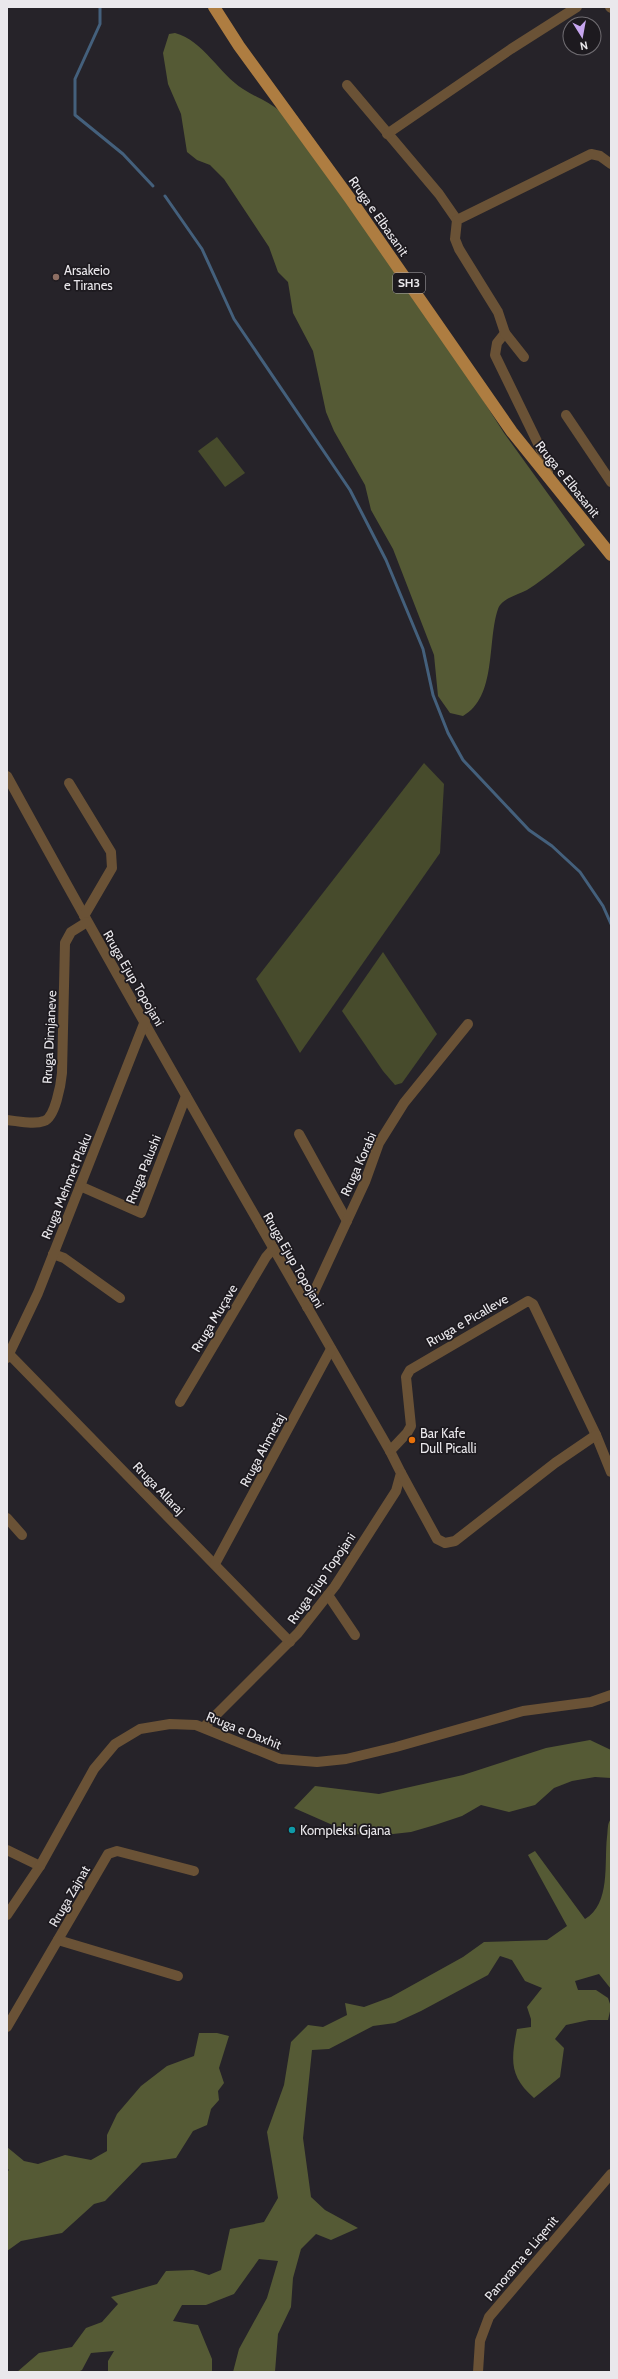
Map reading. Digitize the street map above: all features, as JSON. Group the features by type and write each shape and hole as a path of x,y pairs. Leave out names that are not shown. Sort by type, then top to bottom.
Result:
{"main road":[{"name":"Rruga e Elbasanit","path":"214,7 239,46 332,174 512,432 611,555"}],"street":[{"path":"387,134 511,49 577,7"},
{"path":"347,85 387,134 440,194 457,220 455,238 468,265 498,312 505,333 524,357"},
{"path":"457,220 591,154 600,156 611,164"},
{"path":"505,333 495,347 497,360 548,464 548,477"},
{"path":"566,415 611,482"},
{"name":"Rruga Ejup Topojani","path":"7,776 186,1096 390,1451 401,1474 396,1491 328,1595 290,1642 204,1727"},
{"path":"69,783 112,852 113,860 112,868 86,919"},
{"name":"Rruga Dimjaneve","path":"7,1120 42,1122 50,1117 62,1078 65,943 71,932 86,919"},
{"name":"Rruga Mehmet Plaku","path":"8,1356 53,1254 145,1021"},
{"name":"Rruga Korabi","path":"306,1307 365,1182 379,1143 404,1103 468,1024"},
{"name":"Rruga Palushi","path":"80,1186 142,1213 186,1096"},
{"path":"299,1134 347,1221"},
{"name":"Rruga Muçave","path":"180,1402 266,1257 273,1249"},
{"path":"53,1254 64,1258 120,1298"},
{"name":"Rruga e Picalleve","path":"390,1451 407,1433 411,1426 406,1377 410,1370 528,1301 533,1304 596,1435 611,1472"},
{"name":"Rruga Ahmetaj","path":"215,1564 331,1349"},
{"name":"Rruga Allaraj","path":"8,1356 215,1564 290,1642"},
{"path":"401,1474 437,1539 446,1543 455,1541 555,1463 596,1435"},
{"path":"7,1518 22,1535"},
{"path":"328,1595 355,1636"},
{"name":"Rruga e Daxhit","path":"7,1915 40,1866 94,1769 115,1744 140,1729 155,1726 184,1724 204,1727 280,1759 317,1762 346,1759 396,1747 523,1711 591,1702 611,1695"},
{"path":"7,1850 40,1866"},
{"name":"Rruga Zajnat","path":"7,2027 108,1854 117,1851 194,1871"},
{"path":"58,1940 178,1976"},
{"name":"Panorama e Liqenit","path":"478,2372 480,2341 489,2317 611,2174"}],"green space":[{"path":"175,33 185,37 203,50 234,83 282,113 435,325 504,433 585,545 535,585 507,599 500,605 495,622 486,682 481,696 474,707 463,716 450,713 438,696 434,655 393,549 371,510 365,485 334,431 326,412 313,351 293,313 288,282 278,272 269,247 224,179 210,165 197,160 187,152 181,114 168,84 163,53 169,34"},
{"path":"217,437 245,473 225,487 198,451"},
{"path":"424,763 444,784 440,853 300,1053 256,979"},
{"path":"383,952 437,1034 402,1083 395,1085 383,1071 342,1011"},
{"path":"590,1740 611,1750 611,1778 595,1777 572,1781 554,1788 535,1805 509,1812 481,1805 462,1816 435,1825 411,1832 384,1835 353,1834 294,1808 315,1786 379,1794 463,1775 546,1748"},
{"path":"611,1819 611,1989 599,1974 575,1981 578,1990 596,1990 608,1998 611,2007 608,2020 589,2020 566,2025 555,2039 564,2048 560,2077 534,2098 526,2090 516,2075 513,2059 517,2029 531,2027 531,2019 527,2007 542,1988 525,1981 512,1960 500,1956 488,1975 421,2011 395,2023 373,2026 329,2049 312,2050 303,2138 311,2197 325,2210 358,2228 331,2240 316,2234 301,2249 293,2278 291,2307 278,2334 275,2372 233,2372 239,2349 267,2298 278,2261 259,2259 234,2294 206,2305 182,2305 173,2321 198,2325 212,2359 212,2372 108,2372 108,2361 114,2351 91,2353 82,2370 78,2372 17,2372 39,2353 72,2347 86,2328 102,2322 118,2304 111,2297 157,2284 166,2271 193,2270 209,2275 221,2270 230,2229 264,2222 278,2198 267,2132 284,2085 291,2042 308,2025 323,2027 347,2015 345,2003 364,2007 391,1997 463,1957 484,1942 547,1940 567,1926 528,1855 535,1851 585,1919 599,1904 603,1893 606,1870 608,1827"},
{"path":"199,2033 217,2033 229,2036 219,2068 224,2083 218,2091 219,2100 211,2109 207,2125 193,2131 176,2158 142,2163 105,2201 94,2204 62,2233 21,2241 7,2251 7,2172 9,2170 7,2168 7,2147 24,2161 38,2164 65,2155 91,2160 107,2151 107,2135 117,2114 141,2086 167,2066 194,2056"}],"waterway":[{"path":"100,7 100,24 75,79 75,115 123,154 153,186"},
{"path":"165,196 202,249 234,319 350,490 386,560 423,649 433,695 448,733 463,760 529,830 552,846 580,872 603,906 611,924"}],"place":[{"name":"Arsakeio e Tiranes","path":"56,277"},
{"name":"Bar Kafe Dull Picalli","path":"412,1440"},
{"name":"Kompleksi Gjana","path":"292,1830"}]}
